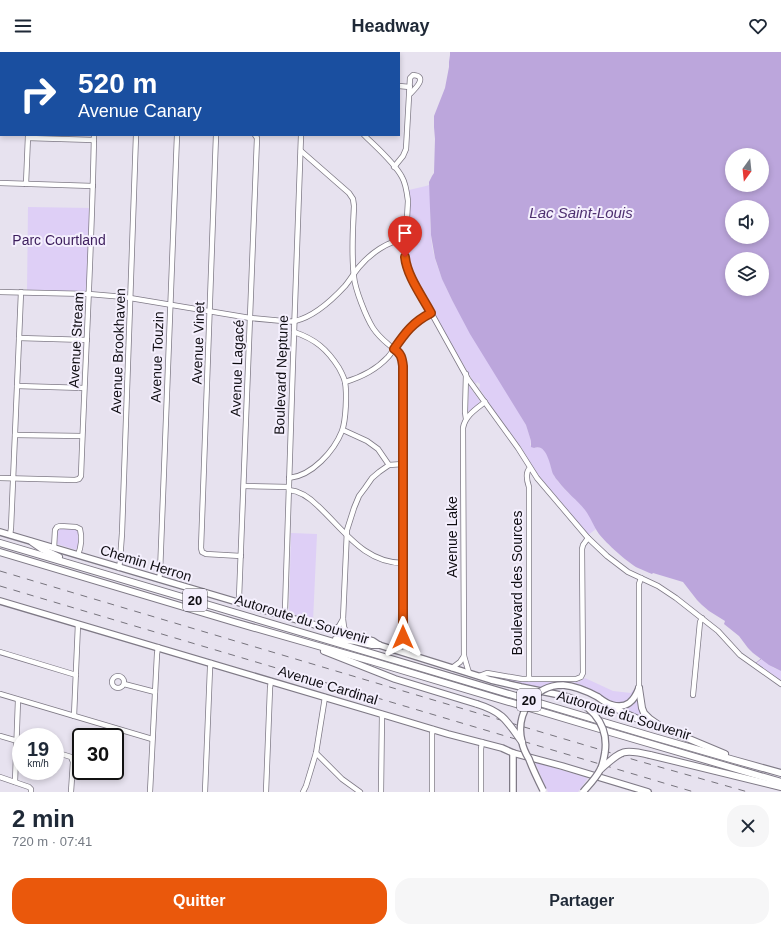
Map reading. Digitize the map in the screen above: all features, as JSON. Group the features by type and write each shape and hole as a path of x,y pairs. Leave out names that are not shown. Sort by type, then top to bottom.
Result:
{"highway":[{"name":"Autoroute du Souvenir","path":"0,542 647,735 781,773"},
{"path":"32,542 42,549 76,565"},
{"name":"Autoroute du Souvenir","path":"0,552 299,641 371,660 781,782"},
{"path":"314,635 379,645"},
{"path":"299,641 391,678 490,709 500,715 511,726 522,742"},
{"path":"639,688 640,703 644,713 663,728"},
{"path":"611,705 642,721 663,728 744,763"},
{"path":"600,769 615,756 624,752 632,751 781,787"}],"main road":[{"name":"Chemin Herron","path":"0,532 238,603 373,641 379,645 391,649 509,685 570,698 582,703 592,711 600,722 606,745 604,758 600,769"},
{"name":"Avenue Cardinal","path":"0,601 648,792"},
{"path":"543,791 522,742 521,724 523,714 529,703 540,692 548,688 568,686 581,689 611,705 622,706 634,699 639,688"},
{"path":"513,753 513,792"},
{"path":"513,765 524,756"},
{"path":"583,792 600,769"}],"street":[{"path":"394,166 404,156 406,149 410,78 413,75 417,75 420,78 419,85 410,94"},
{"path":"400,86 410,87"},
{"path":"26,184 28,136 94,138"},
{"name":"Avenue Brookhaven","path":"119,568 131,298 136,136"},
{"name":"Avenue Touzin","path":"159,579 177,136"},
{"name":"Avenue Vinet","path":"216,136 201,548 202,552 206,554 241,556"},
{"name":"Avenue Lagacé","path":"238,603 244,486 255,136"},
{"name":"Boulevard Neptune","path":"284,616 301,136"},
{"path":"365,136 402,176 408,201 405,254 408,268 431,313 466,374 518,448 537,478 588,538 603,553 628,572 671,594 722,635 740,655 781,684"},
{"name":"Avenue Stream","path":"13,479 79,479 81,476 94,138"},
{"path":"301,151 349,193 353,199 353,255 354,275 357,290 368,320 379,336 400,353 402,361 403,637 404,646 408,654"},
{"path":"0,183 93,186"},
{"path":"0,292 89,294 131,298 250,318 294,321 306,317 327,304 345,286 361,265 379,249 398,240 406,240"},
{"path":"10,535 21,292"},
{"path":"345,382 371,372 386,359 410,327 431,313"},
{"path":"289,478 312,469 322,460 336,442 343,430 346,397 345,382 341,371 332,357 318,344 305,336 294,332"},
{"path":"19,338 87,340"},
{"name":"Avenue Lake","path":"466,374 466,419 463,428 464,656 469,673"},
{"path":"17,386 84,388"},
{"path":"466,419 485,402"},
{"path":"343,430 367,441 378,450 389,465"},
{"path":"15,435 82,436"},
{"path":"347,634 343,619 346,535 351,515 361,493 372,478 389,465 403,464"},
{"name":"Boulevard des Sources","path":"529,679 529,487 527,482 527,472 530,468"},
{"path":"0,478 13,479"},
{"path":"529,487 537,478"},
{"path":"244,486 289,488 309,497 346,535 361,548 374,556 387,561 403,563"},
{"path":"54,548 55,530 57,527 77,527 80,529 80,549 78,555"},
{"path":"479,676 487,673 529,679 578,679 582,676 582,549 588,538"},
{"path":"639,688 639,584 641,578"},
{"path":"693,695 700,622 702,618"},
{"path":"333,630 339,626 343,619"},
{"path":"74,716 78,624"},
{"path":"391,649 399,644 403,637"},
{"path":"150,792 158,648"},
{"path":"0,652 76,675"},
{"path":"452,668 460,662 464,656"},
{"path":"205,792 211,663"},
{"path":"266,792 271,681"},
{"path":"124,684 155,692"},
{"path":"0,694 152,739"},
{"path":"303,792 316,753 325,697"},
{"path":"18,700 19,728"},
{"path":"381,792 382,714"},
{"path":"432,792 433,729"},
{"path":"0,736 12,739"},
{"path":"481,792 482,742"},
{"path":"316,753 342,779 360,792"},
{"path":"64,755 71,757 73,762 72,792"},
{"path":"0,778 29,787 31,792"}],"green space":[{"path":"429,185 430,229 433,252 438,268 452,300 526,425 531,441 530,445 534,448 539,447 546,452 555,477 590,517 596,529 588,535 538,475 522,449 485,398 479,388 480,384 477,382 476,384 473,381 429,305 412,272 408,256 409,190"},
{"name":"Parc Courtland","path":"28,207 92,208 87,291 27,292"},
{"path":"469,386 480,401 469,412 468,410"},
{"path":"61,528 78,530 78,547 76,550 57,544 58,531"},
{"path":"291,533 317,534 313,621 295,614 290,614 289,612"},
{"path":"762,659 774,668 781,671 781,681 757,664"},
{"path":"488,675 522,681 554,682 539,688 507,682"},
{"path":"585,678 613,691 631,693 635,690 633,697 622,704 612,703 586,687 570,681 578,682"},
{"path":"638,698 647,719 646,721 620,709 630,706"},
{"path":"535,762 588,778 578,792 548,792"}],"water":[{"name":"Lac Saint-Louis","path":"450,52 781,52 781,671 769,665 753,653 739,636 724,624 725,621 709,611 697,600 683,582 653,573 652,574 638,568 623,557 602,538 585,510 564,489 553,474 545,452 538,447 531,447 531,441 526,425 470,334 442,279 435,258 431,235 429,182 434,173 434,116 445,88"}],"waterway":[{"path":"756,663 761,659"}],"railway":[{"path":"0,571 635,760 748,792"},
{"path":"0,586 694,792"}],"route":[{"path":"403,637 403,366 402,359 398,351 394,349 410,327 431,313 410,275 405,257"}]}
